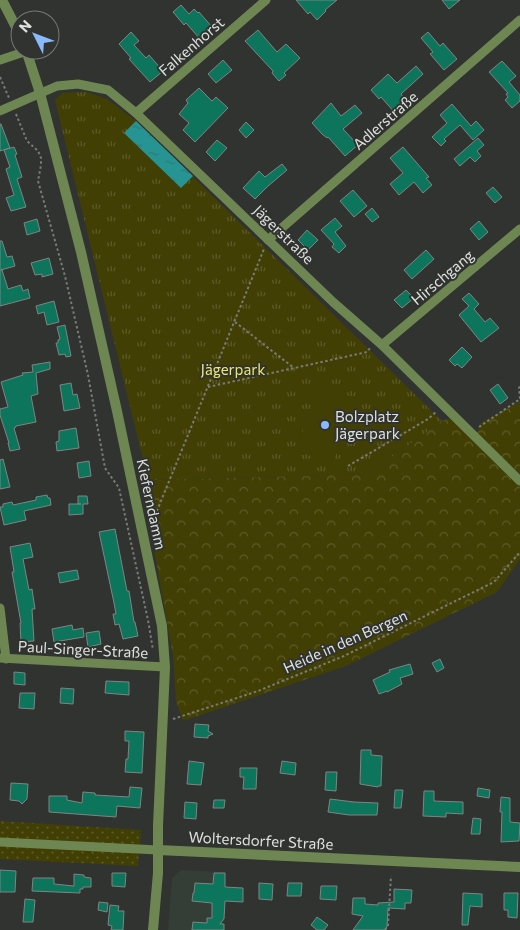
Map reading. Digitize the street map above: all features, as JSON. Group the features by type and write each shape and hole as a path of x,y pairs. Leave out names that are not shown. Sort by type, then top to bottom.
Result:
{"street":[{"path":"2,0 10,16"},
{"name":"Falkenhorst","path":"136,113 266,0"},
{"name":"Adlerstraße","path":"268,240 520,20"},
{"path":"30,60 40,93"},
{"name":"Jägerstraße","path":"0,111 57,86 78,84 108,90 136,113 333,302 380,343 520,481"},
{"name":"Kieferndamm","path":"40,93 81,252 162,626 160,666 163,719 158,873 153,930"},
{"name":"Hirschgang","path":"380,343 520,229"},
{"path":"0,608 3,658"},
{"name":"Paul-Singer-Straße","path":"3,658 160,666"},
{"name":"Woltersdorfer Straße","path":"0,842 520,867"}],"path":[{"path":"0,77 27,141 38,151 41,158 38,181 69,294 88,376 105,468 119,488 160,666"},
{"path":"140,520 146,526 152,523 268,240"},
{"path":"234,322 294,368"},
{"path":"208,387 367,352 380,343"},
{"path":"471,433 520,399 520,386"},
{"path":"348,466 428,419 444,406"},
{"name":"Heide in den Bergen","path":"163,719 174,719 258,691 344,656 494,582 520,552"},
{"path":"385,930 388,926 391,876"}],"shaded area":[{"path":"181,870 226,872 224,919 215,930 168,930 172,878"}],"green space":[{"name":"Jägerpark","path":"86,92 107,99 136,121 442,421 368,474 148,480 55,100 62,93"},
{"name":"Bolzplatz Jägerpark","path":"318,386 355,398 333,463 296,451"},
{"path":"520,401 520,474 477,433 481,423"},
{"path":"450,418 520,486 520,559 497,592 348,665 183,721 176,701 173,656 144,493 148,480 368,474 442,421"},
{"path":"0,821 141,830 138,866 0,859"}],"water":[{"path":"136,121 193,176 181,188 124,133"}],"building":[{"path":"296,0 337,0 317,20 310,12 308,14"},
{"path":"442,0 460,0 449,9"},
{"path":"181,5 189,14 194,9 199,12 213,28 200,39 173,12"},
{"path":"258,30 277,52 286,44 300,58 284,73 286,75 279,81 272,73 273,71 245,41"},
{"path":"131,32 139,41 134,45 146,58 149,55 163,71 150,82 129,59 131,58 119,44"},
{"path":"428,32 440,46 443,43 457,59 444,70 430,54 433,52 421,38"},
{"path":"223,60 232,70 216,83 208,74"},
{"path":"502,61 516,76 509,82 520,95 520,101 512,108 505,100 508,97 506,94 508,93 489,72"},
{"path":"416,66 423,74 401,94 407,102 395,113 381,97 379,99 371,90 388,74 397,83"},
{"path":"199,88 212,101 216,97 228,108 195,142 183,130 189,123 179,114 188,103 186,100"},
{"path":"331,103 341,116 355,105 362,113 343,129 358,145 345,156 312,123"},
{"path":"452,104 471,126 476,121 484,130 473,140 460,125 444,139 446,141 441,146 432,137 447,123 440,115"},
{"path":"246,122 254,130 246,138 239,130"},
{"path":"0,124 10,148 0,151"},
{"path":"478,138 484,145 477,151 481,156 475,162 470,157 460,166 454,159"},
{"path":"217,140 227,148 215,161 206,152"},
{"path":"14,147 22,177 17,179 26,207 11,211 6,198 14,195 6,169 10,167 4,150"},
{"path":"403,147 429,177 426,178 432,185 423,193 414,182 399,195 390,184 403,173 390,158"},
{"path":"282,164 287,170 255,199 243,188 259,171 265,177"},
{"path":"493,187 502,197 495,203 486,193"},
{"path":"353,190 367,206 354,217 340,201"},
{"path":"372,208 379,217 372,222 365,214"},
{"path":"335,218 342,226 335,232 346,246 339,253 332,247 334,244 321,230"},
{"path":"37,219 40,231 27,235 24,223"},
{"path":"479,221 488,232 479,240 470,229"},
{"path":"307,230 318,240 308,250 298,240"},
{"path":"0,241 2,241 7,257 12,256 15,266 1,270 8,289 21,285 23,291 28,289 30,298 0,306"},
{"path":"426,250 434,259 412,279 404,270"},
{"path":"49,258 53,274 42,277 42,274 35,275 31,263"},
{"path":"406,290 414,298 402,308 394,300"},
{"path":"469,293 479,304 474,309 485,322 490,318 499,328 481,342 459,315 469,306 462,299"},
{"path":"54,301 59,322 47,325 44,312 38,314 36,306"},
{"path":"65,325 71,356 66,357 65,354 59,355 56,343 60,339 57,327"},
{"path":"462,347 472,357 462,368 457,364 455,366 449,360"},
{"path":"50,362 50,369 36,373 38,394 31,396 36,422 14,428 20,449 10,451 0,415 0,409 8,407 1,382 23,375 22,373 33,372 32,365"},
{"path":"71,383 73,395 77,394 80,408 64,411 60,385"},
{"path":"498,384 508,398 500,404 490,390"},
{"path":"76,428 79,448 57,451 56,442 59,441 59,431"},
{"path":"3,459 10,487 0,489 0,460"},
{"path":"89,461 91,476 79,478 77,463"},
{"path":"47,495 50,498 51,505 24,511 26,520 4,525 0,507 3,507 3,504 12,502 13,505 36,500 36,497"},
{"path":"78,496 87,496 88,504 83,504 83,514 69,515 69,504 78,504"},
{"path":"115,529 138,636 123,639 119,624 115,625 113,614 116,614 99,532"},
{"path":"30,543 33,557 23,559 29,590 32,589 35,609 32,609 34,641 21,642 21,623 12,572 14,572 10,547"},
{"path":"77,570 79,579 60,583 58,573"},
{"path":"72,625 73,630 83,628 84,637 54,642 52,629"},
{"path":"99,631 101,644 88,647 86,633"},
{"path":"440,659 444,668 437,672 432,663"},
{"path":"410,664 413,674 400,678 402,684 379,694 373,680 390,672 389,670"},
{"path":"14,672 25,673 25,685 14,684"},
{"path":"106,681 129,682 129,695 105,693"},
{"path":"61,688 74,689 73,704 60,703"},
{"path":"20,693 35,693 34,709 19,708"},
{"path":"195,724 209,725 208,731 213,734 208,736 208,738 194,737"},
{"path":"125,731 144,732 142,773 125,772 129,741 125,741"},
{"path":"361,750 371,750 371,755 382,756 381,786 360,784"},
{"path":"189,761 204,763 201,785 187,784"},
{"path":"282,761 296,763 295,775 280,773"},
{"path":"240,768 257,768 256,789 243,789 244,777 240,777"},
{"path":"326,772 337,772 336,791 325,790"},
{"path":"11,783 28,784 27,799 22,804 19,801 10,800"},
{"path":"130,787 142,788 140,808 117,806 116,817 49,812 49,796 67,796 67,800 82,803 83,792 95,793 95,795 129,797"},
{"path":"478,788 490,790 489,798 477,796"},
{"path":"395,790 403,790 401,808 394,808"},
{"path":"424,791 434,791 434,801 463,802 463,814 446,813 446,817 423,816"},
{"path":"501,797 510,798 510,822 520,823 519,841 501,842"},
{"path":"330,799 378,803 377,815 349,815 328,812"},
{"path":"214,800 225,800 224,808 213,808"},
{"path":"185,802 197,803 196,819 184,818"},
{"path":"473,818 481,819 480,834 471,834"},
{"path":"0,870 16,871 15,892 0,892"},
{"path":"112,873 126,873 125,887 112,886"},
{"path":"214,873 225,873 225,887 243,888 243,902 225,901 224,919 220,924 224,924 224,930 192,930 193,922 207,923 207,918 212,918 212,903 192,901 195,883 213,884"},
{"path":"74,874 91,878 91,887 83,887 83,889 80,889 80,893 32,891 33,878 54,878 54,884 74,886"},
{"path":"259,883 273,884 272,900 259,899"},
{"path":"288,883 302,883 301,896 287,896"},
{"path":"321,886 337,886 336,900 320,899"},
{"path":"394,889 412,890 411,903 405,903 405,909 388,908 387,927 384,930 353,930 363,916 352,914 353,898 365,898 365,904 378,905 378,903 394,902"},
{"path":"463,893 482,894 482,907 470,906 468,925 462,925"},
{"path":"504,893 518,893 517,918 508,917 508,910 504,910"},
{"path":"25,899 35,900 33,922 23,922"},
{"path":"99,902 108,903 107,912 98,910"},
{"path":"110,905 119,906 118,911 124,911 123,930 111,930 112,926 108,925"},
{"path":"317,917 328,925 324,930 317,930 311,925"}],"place":[{"name":"Bolzplatz Jägerpark","path":"325,425"}]}
